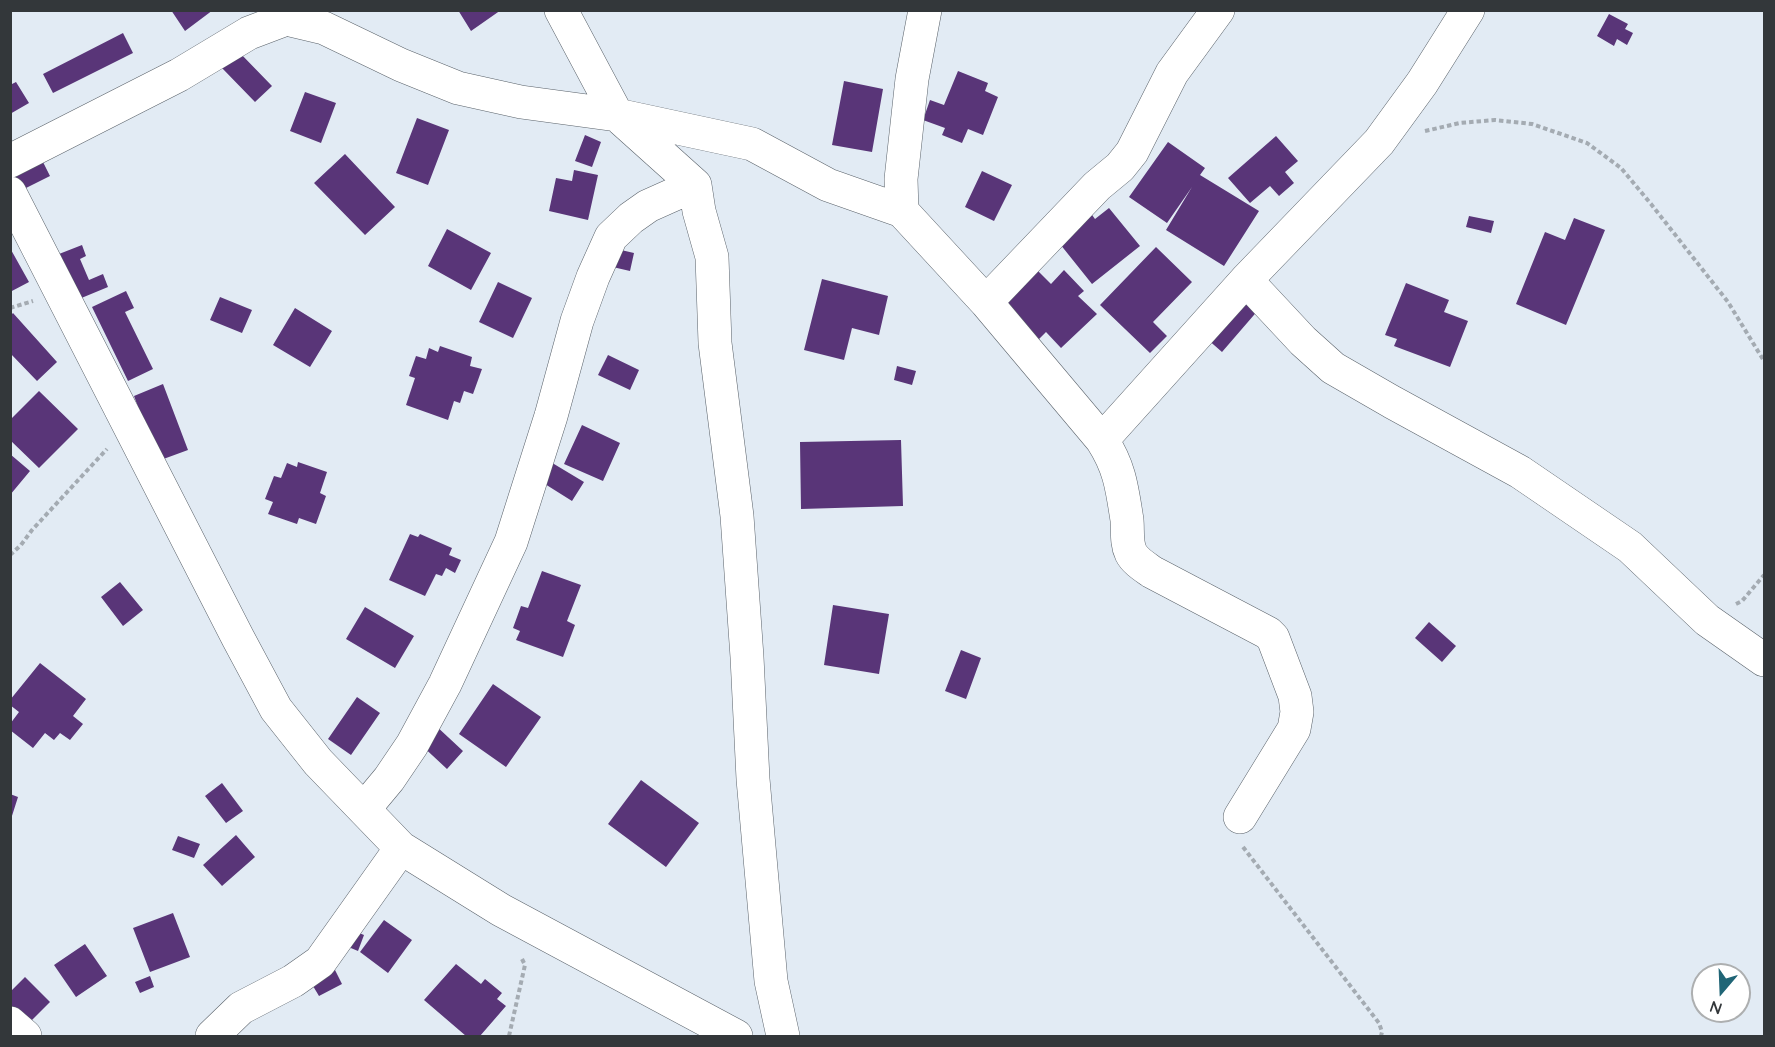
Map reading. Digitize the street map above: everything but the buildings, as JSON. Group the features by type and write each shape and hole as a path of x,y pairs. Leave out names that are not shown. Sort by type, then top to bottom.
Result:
{"street":[{"path":"561,10 617,115 694,185 712,257 715,343 737,516 753,779 771,981 783,1036"},
{"path":"902,211 901,179 912,79 925,10"},
{"path":"986,302 1097,186 1120,167 1132,152 1172,73 1218,10"},
{"path":"1102,440 1246,280 1379,142 1422,82 1468,10"},
{"path":"10,161 179,75 281,15 324,28 401,65 458,88 521,102 617,115 752,144 828,184 902,211 986,302 1102,440 1112,455 1120,475 1131,553 1152,572 1268,633 1273,638 1295,696 1298,712 1294,729 1240,817"},
{"path":"364,808 389,779 412,745 445,684 510,542 551,417 577,321 611,237 648,206 694,185"},
{"path":"10,193 276,709 318,762 401,848 501,910 736,1036"},
{"path":"1246,280 1303,341 1333,368 1520,472 1630,547 1707,620 1764,660"},
{"path":"212,1036 241,1008 293,981 320,962 401,848"},
{"path":"10,1023 25,1036"}],"path":[{"path":"1379,142 1460,123 1495,120 1532,124 1587,143 1621,168 1651,204 1728,302 1764,361"},
{"path":"10,555 129,424"},
{"path":"1707,620 1742,601 1764,575"},
{"path":"1240,817 1237,826 1239,841 1379,1023 1381,1036"},
{"path":"509,1036 525,966 521,956"}]}
